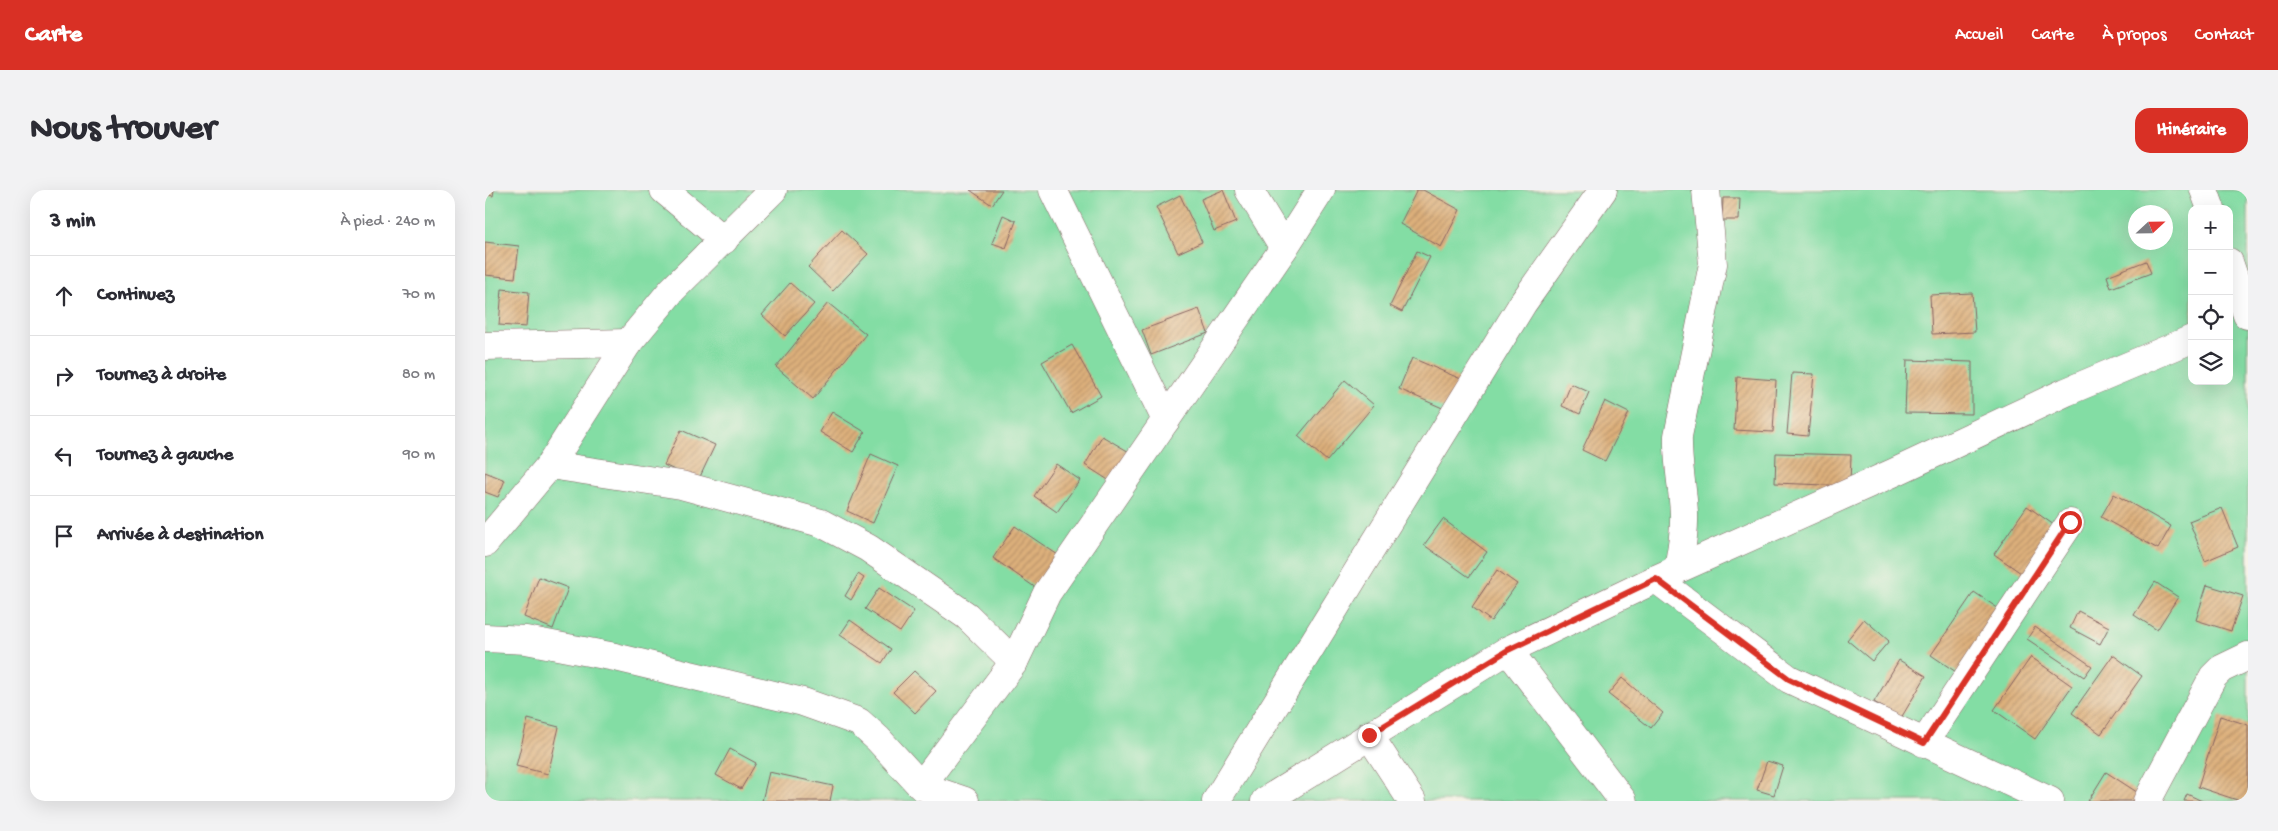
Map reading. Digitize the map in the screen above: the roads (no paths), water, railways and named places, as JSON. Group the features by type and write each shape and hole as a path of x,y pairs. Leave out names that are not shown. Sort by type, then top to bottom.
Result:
{"street":[{"path":"664,190 724,240"},
{"path":"485,544 550,465 628,343 672,290 773,190"},
{"path":"1053,190 1166,420"},
{"path":"1249,190 1283,248"},
{"path":"921,786 1014,662 1047,592 1321,190"},
{"path":"1216,801 1523,303 1603,190"},
{"path":"1667,574 1684,534 1684,512 1677,456 1678,436 1713,264 1707,190"},
{"path":"2205,190 2210,205"},
{"path":"2233,273 2248,315 2233,321"},
{"path":"1265,801 1508,650 1667,574 1895,472 2066,392 2190,340"},
{"path":"485,346 628,343"},
{"path":"550,465 681,485 821,523 868,548 967,616 1014,662"},
{"path":"1924,743 2070,522"},
{"path":"1667,574 1789,679 2050,801"},
{"path":"485,638 526,640 615,657 803,702 859,722 878,739 921,786 965,801"},
{"path":"1508,650 1623,801"},
{"path":"2147,801 2213,677 2221,669 2248,656"},
{"path":"1369,735 1412,801"}]}
